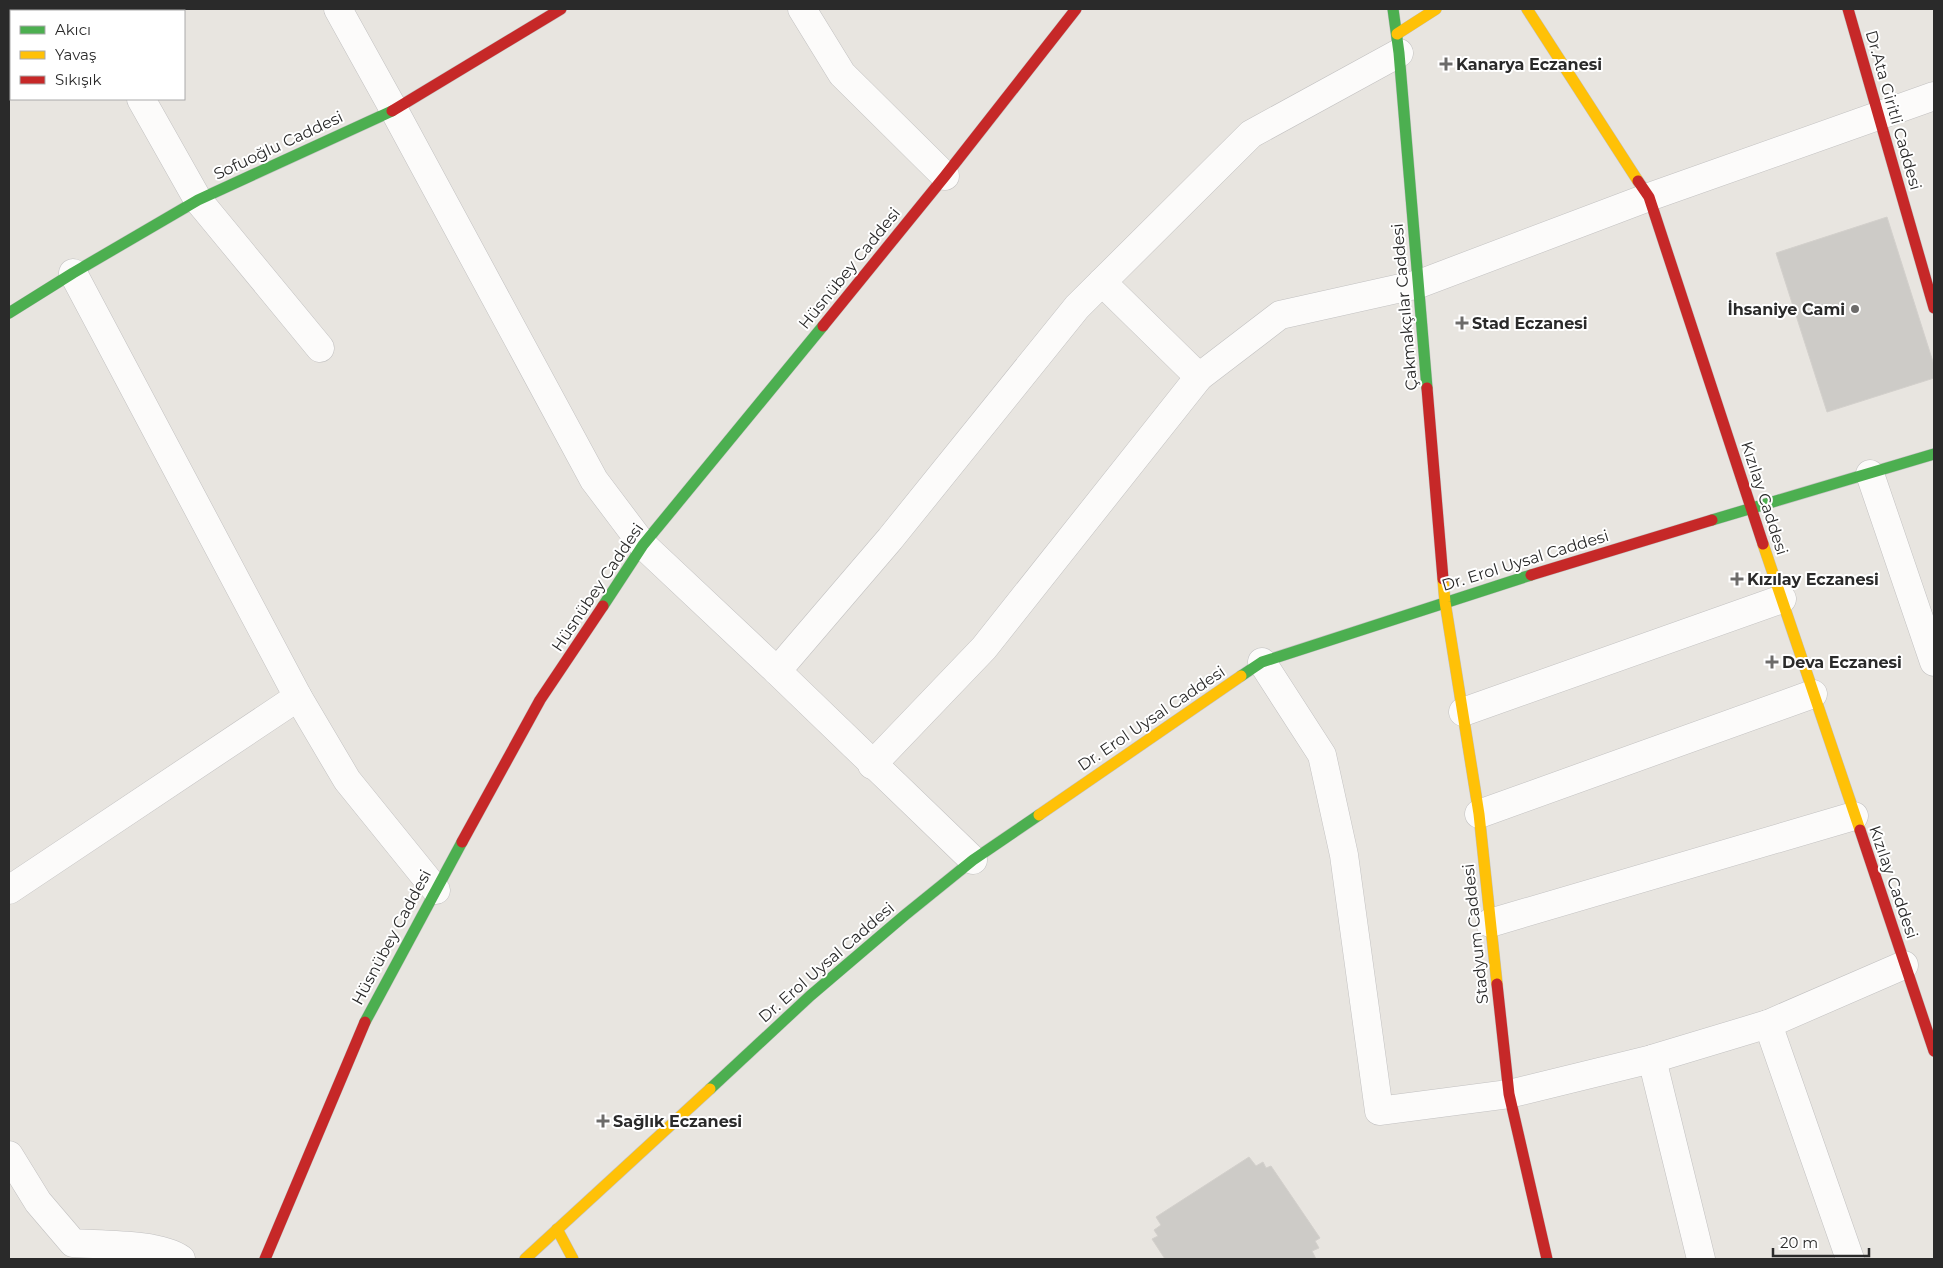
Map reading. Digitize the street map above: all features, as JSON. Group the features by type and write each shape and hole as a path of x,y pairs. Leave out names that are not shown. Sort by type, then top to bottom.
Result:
{"street":[{"path":"338,9 594,480 643,546 777,671 872,765 973,860"},
{"name":"Sofuoğlu Caddesi","path":"9,313 198,200 394,110 561,9"},
{"path":"802,9 842,74 945,176"},
{"name":"Hüsnübey Caddesi","path":"265,1259 369,1012 540,700 643,546 945,176 1076,9"},
{"name":"Çakmakçılar Caddesi","path":"1393,9 1398,43 1445,602"},
{"path":"777,671 890,539 1077,307 1251,134 1398,43 1436,9"},
{"name":"Kızılay Caddesi","path":"1526,9 1649,197 1813,694 1934,1051"},
{"name":"Dr.Ata Giritli Caddesi","path":"1848,9 1934,308"},
{"path":"872,765 984,648 1199,377 1280,315 1418,284 1649,197 1934,96"},
{"path":"142,100 198,200 320,348"},
{"path":"73,273 298,698 347,780 436,890"},
{"path":"1102,282 1199,377"},
{"name":"Dr. Erol Uysal Caddesi","path":"526,1259 810,996 905,915 973,860 1262,662 1494,586 1934,454"},
{"path":"1870,474 1934,662"},
{"path":"1463,712 1782,599"},
{"name":"Stadyum Caddesi","path":"1445,602 1479,814 1509,1094 1547,1259"},
{"path":"1262,662 1322,755 1344,855 1379,1111 1509,1094 1652,1059 1768,1024 1904,966"},
{"path":"1479,814 1813,694"},
{"path":"9,890 298,698"},
{"path":"1490,923 1854,816"},
{"path":"1768,1024 1850,1259"},
{"path":"1652,1059 1701,1259"},
{"path":"9,1155 38,1202 73,1243 101,1252 155,1249 175,1255 181,1259"},
{"path":"557,1229 573,1259"}],"building":[{"name":"İhsaniye Cami","path":"1887,217 1934,365 1934,378 1827,412 1776,253"},
{"path":"1249,1157 1256,1166 1263,1162 1266,1168 1271,1166 1320,1238 1315,1241 1319,1248 1312,1251 1316,1259 1165,1259 1152,1239 1158,1236 1154,1230 1161,1225 1156,1217"}],"traffic: fast":[{"path":"1393,9 1399,53 1427,388"},
{"path":"9,313 198,200 392,111"},
{"path":"603,606 643,545 823,326"},
{"path":"1712,520 1934,454"},
{"path":"1241,676 1262,662 1531,575"},
{"path":"710,1089 810,996 905,915 973,860 1039,815"},
{"path":"365,1022 462,842"}],"traffic: slow":[{"path":"1397,34 1436,9"},
{"path":"1527,9 1638,181"},
{"path":"1763,544 1860,830"},
{"path":"1443,579 1445,602 1479,814 1497,984"},
{"path":"1039,815 1241,676"},
{"path":"525,1259 710,1089"},
{"path":"557,1229 573,1259"}],"traffic: jam":[{"path":"392,111 561,9"},
{"path":"823,326 945,176 1076,9"},
{"path":"1848,9 1934,308"},
{"path":"1638,181 1649,197 1763,544"},
{"path":"1427,388 1443,579"},
{"path":"1531,575 1712,520"},
{"path":"462,842 540,700 603,606"},
{"path":"1860,830 1934,1051"},
{"path":"1497,984 1509,1094 1547,1259"},
{"path":"265,1259 365,1022"}],"place":[{"name":"Kanarya Eczanesi","path":"1446,64"},
{"name":"İhsaniye Cami","path":"1855,309"},
{"name":"Stad Eczanesi","path":"1462,323"},
{"name":"Kızılay Eczanesi","path":"1737,579"},
{"name":"Deva Eczanesi","path":"1772,662"},
{"name":"Sağlık Eczanesi","path":"603,1121"}]}
